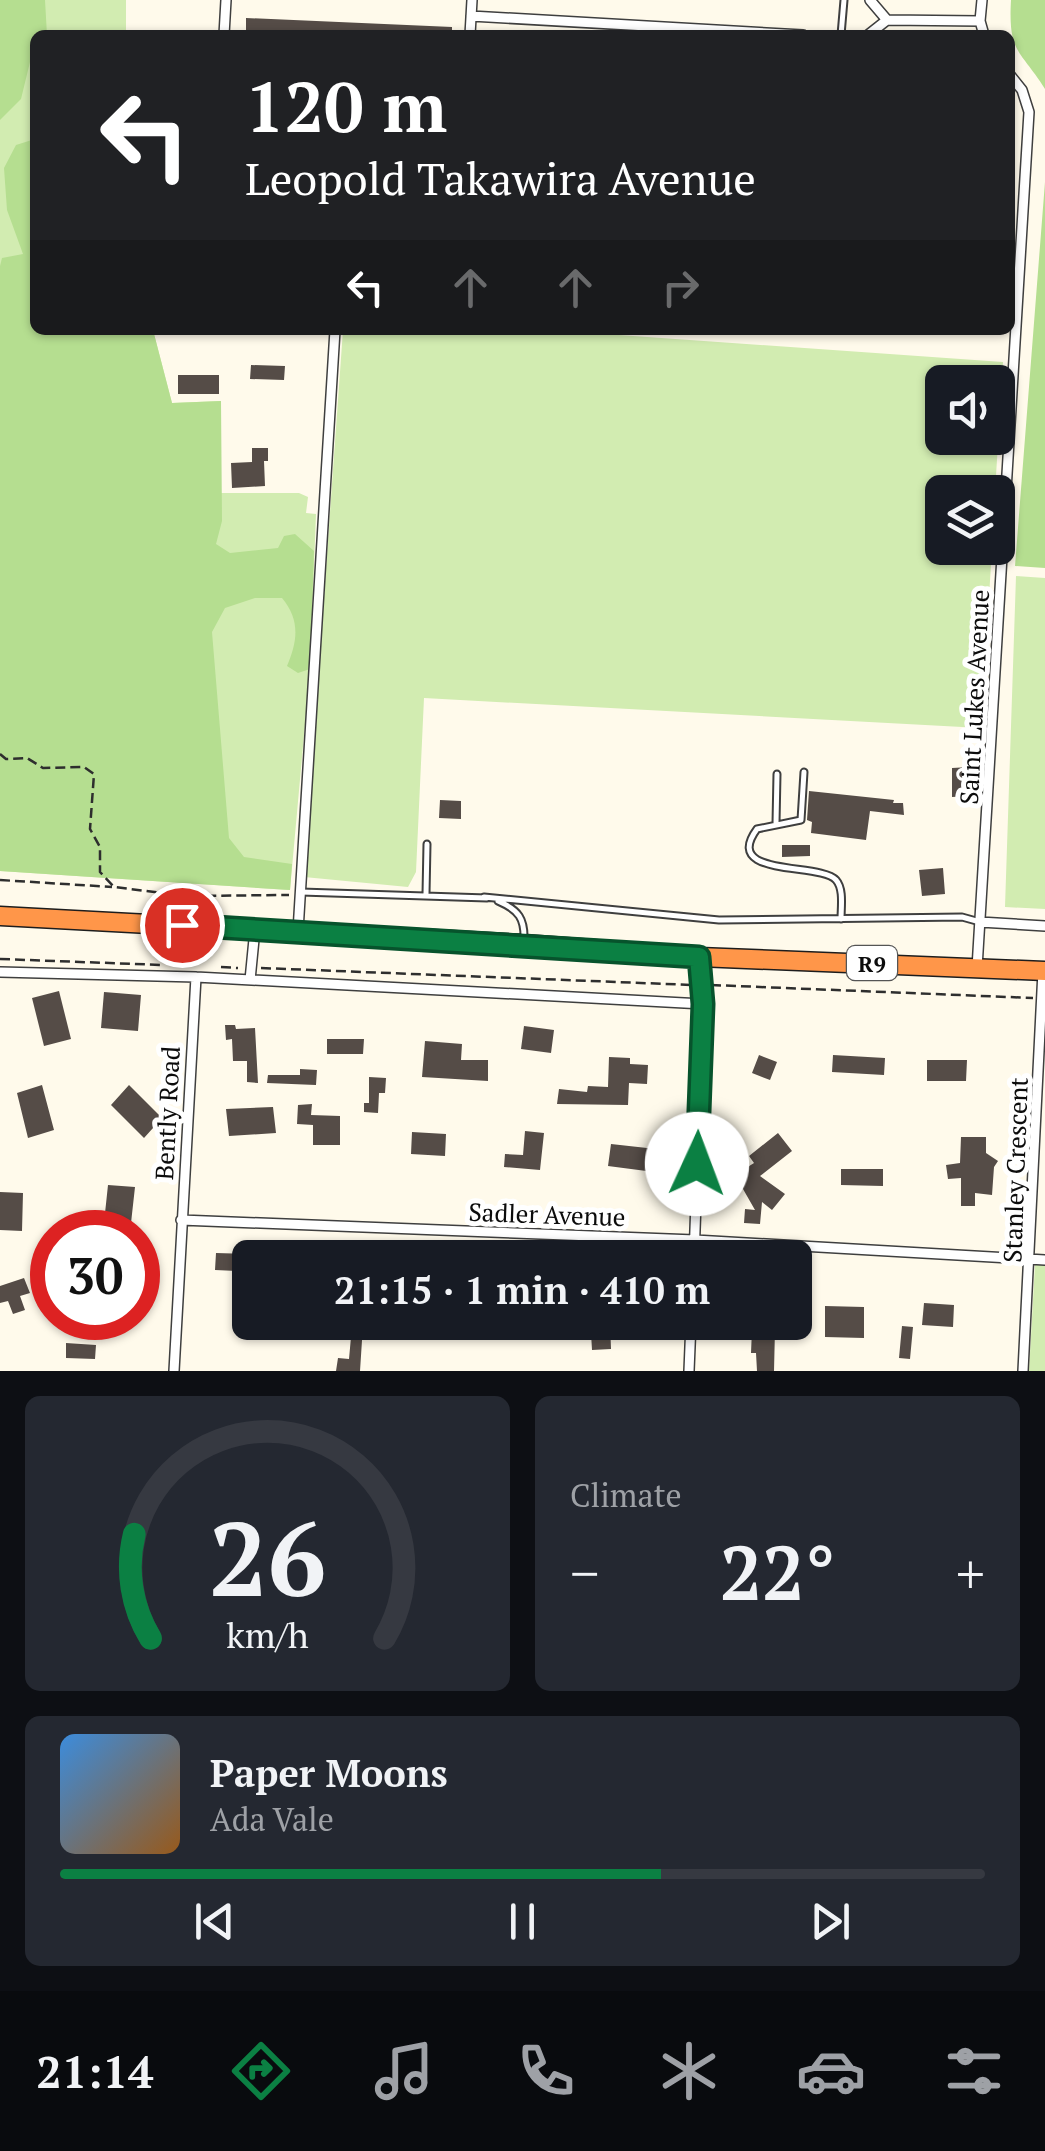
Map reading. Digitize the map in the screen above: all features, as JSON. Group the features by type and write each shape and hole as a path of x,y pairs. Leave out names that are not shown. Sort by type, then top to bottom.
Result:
{"highway":[{"name":"R9","path":"0,916 699,957 1044,971"}],"street":[{"path":"224,30 226,0"},
{"path":"470,30 472,0"},
{"path":"870,0 886,20"},
{"path":"982,0 983,30"},
{"path":"471,16 716,30"},
{"path":"874,30 886,20 980,21"},
{"name":"Saint Lukes Avenue","path":"977,968 1029,112 1015,82"},
{"path":"298,931 335,335"},
{"path":"980,922 1045,926"},
{"path":"250,980 255,929"},
{"path":"694,1240 703,1004 699,957"},
{"name":"Stanley Crescent","path":"1023,1371 1044,971"},
{"path":"0,972 196,977 703,1004"},
{"name":"Bently Road","path":"174,1371 196,977"},
{"name":"Sadler Avenue","path":"181,1220 694,1240"},
{"name":"Sadler Avenue","path":"812,1247 1045,1260"},
{"path":"689,1371 690,1340"}],"lane":[{"path":"841,30 844,0"},
{"path":"804,772 802,820 757,829 751,837 751,851 756,860 765,864 832,876 840,890 840,918"},
{"path":"776,823 777,774"},
{"path":"426,844 426,894"},
{"path":"300,894 484,897 719,920 962,917 980,922"},
{"path":"484,897 520,913 525,923 524,944"}],"path":[{"path":"0,754 6,759 27,758 43,768 84,767 94,774 90,828 100,847 100,872 114,887"},
{"path":"0,880 188,896 300,894"},
{"path":"0,958 174,965"},
{"path":"212,966 1042,998"}],"green space":[{"path":"0,0 126,0 126,30 30,30 30,335 154,335 172,403 221,401 220,493 299,493 308,497 306,513 316,514 310,669 290,890 0,871"},
{"path":"0,0 45,0 47,30 30,30 30,62 21,99 0,120"},
{"path":"1011,0 1045,0 1045,89 1022,58 1011,18"},
{"path":"30,141 30,335 154,335 172,403 221,401 222,521 216,544 230,553 278,548 284,536 295,534 314,551 310,669 298,673 287,666 295,630 292,614 282,598 255,598 225,608 212,632 229,838 244,857 292,864 290,890 0,871 0,266 2,258 23,254 7,210 4,168 16,145"},
{"path":"1045,182 1045,568 1015,566"},
{"path":"343,335 619,335 1003,362 925,365 925,455 997,455 996,475 925,475 925,565 991,565 981,728 424,698 416,872 408,887 304,877"},
{"path":"1016,576 1045,578 1045,909 1005,907"},
{"path":"1035,1265 1045,1265 1045,1371 1029,1371"}],"building":[{"path":"246,18 452,27 452,30 246,30"},
{"path":"251,365 285,366 284,380 250,379"},
{"path":"178,375 219,375 219,394 178,394"},
{"path":"252,448 268,448 265,486 232,488 231,463 252,462"},
{"path":"970,767 971,796 952,797 952,768"},
{"path":"809,791 894,800 893,803 903,803 904,815 870,811 866,840 811,833 812,822 807,820"},
{"path":"440,800 461,801 461,819 439,818"},
{"path":"782,845 810,845 810,856 782,857"},
{"path":"943,868 945,894 922,896 919,870"},
{"path":"59,991 71,1039 44,1046 32,998"},
{"path":"104,992 141,995 138,1031 101,1028"},
{"path":"225,1025 255,1028 258,1083 247,1082 247,1061 233,1061 232,1039 226,1040"},
{"path":"524,1026 554,1030 551,1053 521,1049"},
{"path":"327,1039 364,1039 363,1054 327,1054"},
{"path":"425,1041 462,1044 461,1060 488,1060 488,1081 422,1077"},
{"path":"759,1055 777,1062 770,1080 752,1073"},
{"path":"833,1055 885,1058 884,1075 832,1072"},
{"path":"609,1057 630,1058 630,1064 648,1065 647,1084 629,1083 628,1105 557,1104 559,1089 587,1092 588,1086 608,1087"},
{"path":"927,1060 967,1060 966,1081 927,1081"},
{"path":"300,1069 317,1070 316,1085 267,1083 268,1075 300,1075"},
{"path":"369,1077 386,1078 385,1093 379,1093 378,1113 364,1112 364,1103 369,1103"},
{"path":"42,1085 54,1130 28,1138 17,1093"},
{"path":"129,1085 162,1118 144,1138 111,1105"},
{"path":"312,1104 311,1115 340,1116 340,1145 313,1145 313,1125 297,1124 298,1105"},
{"path":"273,1107 276,1133 229,1136 226,1109"},
{"path":"525,1131 544,1133 540,1170 504,1167 505,1154 523,1155"},
{"path":"412,1132 446,1134 445,1156 411,1154"},
{"path":"778,1133 792,1151 760,1176 785,1194 772,1210 762,1202 760,1224 744,1223 745,1209 755,1210 735,1175 754,1163 749,1156"},
{"path":"961,1137 986,1137 986,1153 998,1161 992,1195 975,1193 975,1206 961,1206 961,1178 948,1179 946,1165 960,1163"},
{"path":"611,1144 656,1149 654,1172 608,1166"},
{"path":"841,1169 883,1169 883,1186 841,1185"},
{"path":"108,1185 135,1187 132,1210 105,1210"},
{"path":"0,1192 23,1193 22,1231 0,1230"},
{"path":"216,1253 232,1253 232,1271 215,1270"},
{"path":"24,1278 30,1293 20,1296 25,1310 13,1314 8,1301 0,1303 0,1286"},
{"path":"924,1303 954,1305 953,1327 922,1325"},
{"path":"825,1306 864,1307 864,1338 825,1337"},
{"path":"902,1326 913,1327 910,1359 899,1358"},
{"path":"351,1340 362,1340 360,1371 336,1371 338,1358 349,1359"},
{"path":"591,1340 611,1340 611,1349 592,1350"},
{"path":"752,1340 775,1340 774,1371 757,1371 756,1353 751,1353"},
{"path":"66,1343 96,1345 95,1359 66,1358"}],"route":[{"path":"182,925 699,957 703,1004 697,1164"}]}
